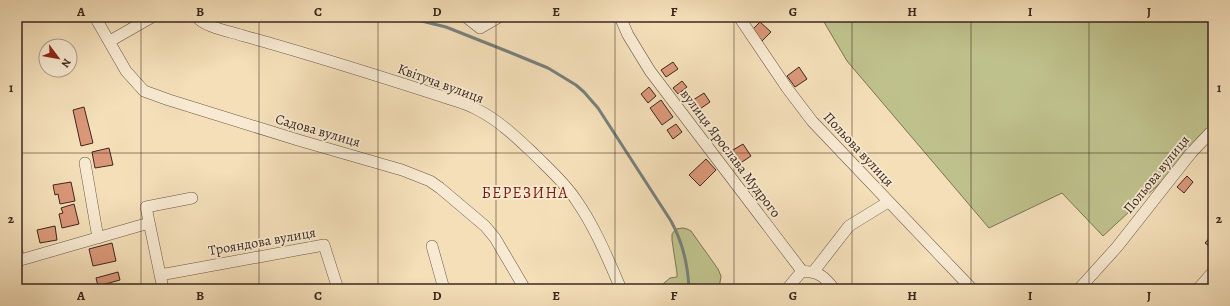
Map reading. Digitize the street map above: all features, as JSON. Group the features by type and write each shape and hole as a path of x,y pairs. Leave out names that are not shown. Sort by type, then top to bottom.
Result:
{"street":[{"name":"Садова вулиця","path":"95,17 126,71 144,91 283,135 391,166 430,181 485,226 495,238 525,289"},
{"path":"110,41 152,17"},
{"name":"Квітуча вулиця","path":"197,17 198,20 211,26 450,99 479,110 508,130 548,168 576,199 599,240 621,289"},
{"path":"466,17 480,28 499,17"},
{"name":"вулиця Ярослава Мудрого","path":"620,17 628,35 650,71 802,271"},
{"name":"Польова вулиця","path":"739,17 799,105 812,121 972,289"},
{"name":"Польова вулиця","path":"1079,289 1116,247 1191,153 1210,133"},
{"path":"85,163 98,238"},
{"path":"163,289 146,207 192,198"},
{"path":"814,271 849,226 888,202"},
{"path":"18,258 98,238 149,223"},
{"name":"Трояндова вулиця","path":"160,275 324,245 338,289"},
{"path":"432,246 444,289"},
{"path":"787,289 802,271 814,271 822,275 834,289"},
{"path":"1198,289 1213,272"}],"green space":[{"path":"821,17 1213,17 1213,134 1103,236 1062,193 989,228 847,61"},
{"path":"683,228 691,231 718,269 721,276 719,289 657,289 670,278 677,277 672,234 676,229"}],"building":[{"path":"760,22 771,32 762,41 752,30"},
{"path":"673,62 678,69 666,77 661,70"},
{"path":"799,67 807,79 795,87 787,76"},
{"path":"682,81 687,87 678,94 673,88"},
{"path":"649,87 656,96 648,103 641,94"},
{"path":"704,93 710,102 697,111 690,102"},
{"path":"661,100 673,117 662,125 650,108"},
{"path":"84,107 93,143 81,146 73,110"},
{"path":"676,124 682,132 673,139 667,130"},
{"path":"17,125 20,140 17,141"},
{"path":"743,144 751,156 736,166 728,153"},
{"path":"109,148 113,165 95,168 92,152"},
{"path":"706,159 716,170 700,186 689,175"},
{"path":"1187,176 1193,182 1184,193 1177,187"},
{"path":"71,182 75,201 60,204 58,194 55,195 53,185"},
{"path":"74,204 79,224 62,228 59,214 63,213 61,208"},
{"path":"55,226 57,240 40,243 37,230"},
{"path":"1212,235 1213,236 1213,249 1205,243"},
{"path":"112,243 116,261 93,266 89,249"},
{"path":"118,272 120,280 98,286 96,278"}],"waterway":[{"path":"405,17 446,27 548,68 576,85 584,92 598,108 671,221 684,254 689,289"}],"district":[{"name":"БЕРЕЗИНА","path":"525,192"}]}
